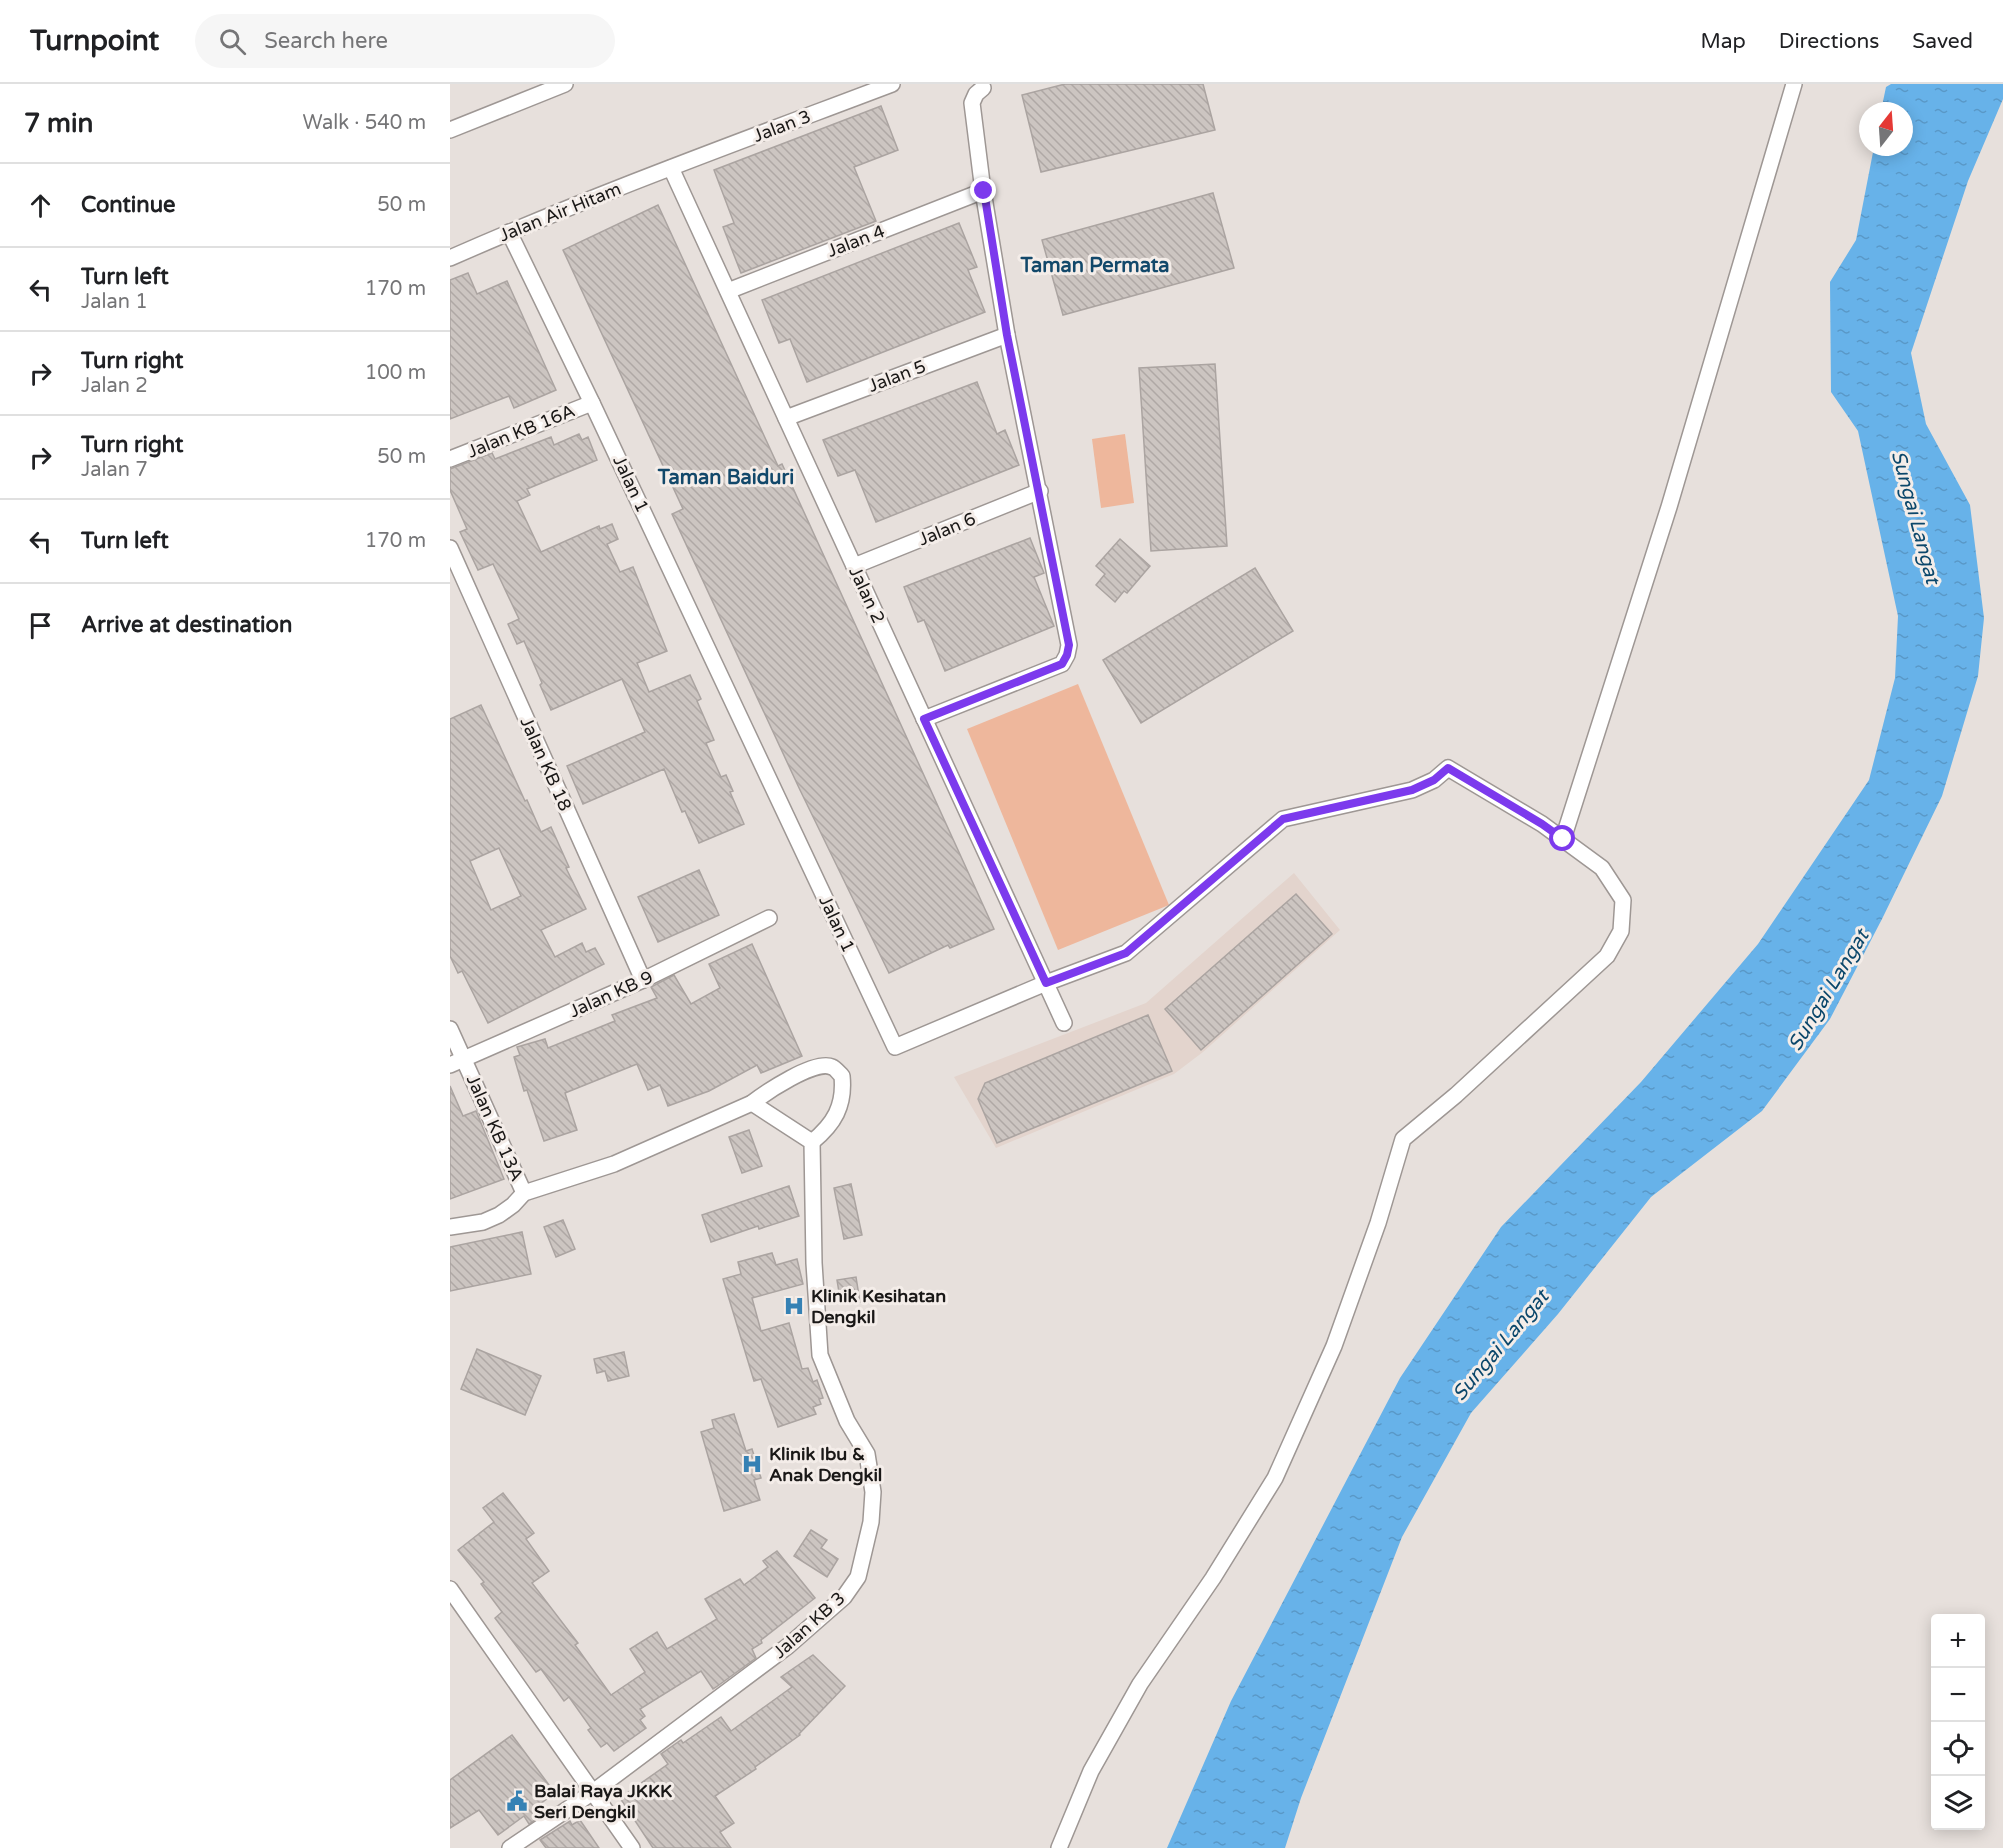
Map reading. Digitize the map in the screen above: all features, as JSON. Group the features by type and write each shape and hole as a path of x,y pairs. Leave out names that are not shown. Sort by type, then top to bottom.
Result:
{"street":[{"path":"450,130 565,84"},
{"name":"Jalan 3","path":"671,168 892,84"},
{"path":"1059,1848 1091,1771 1140,1684 1213,1578 1275,1479 1334,1346 1378,1223 1403,1139 1456,1095 1607,956 1621,931 1623,900 1602,868 1563,839 1669,507 1794,84"},
{"path":"924,719 1062,664 1069,645 1007,335 984,191 972,103 976,94 983,88"},
{"name":"Jalan Air Hitam","path":"450,258 509,232 671,168"},
{"name":"Jalan 2","path":"671,168 1064,1023"},
{"name":"Jalan 4","path":"728,291 984,191"},
{"name":"Jalan 1","path":"509,232 592,403 895,1047 1046,983 1126,953 1283,819 1412,790 1434,780 1448,768 1563,839"},
{"name":"Jalan 5","path":"786,418 1007,335"},
{"name":"Jalan KB 16A","path":"450,459 592,403"},
{"name":"Jalan 6","path":"854,566 1040,491"},
{"name":"Jalan KB 18","path":"450,548 643,980"},
{"name":"Jalan KB 9","path":"457,1063 643,980 769,918"},
{"name":"Jalan KB 13A","path":"450,1029 457,1063 524,1193"},
{"path":"450,1227 483,1222 499,1215 524,1193 614,1164 752,1103 791,1078 818,1067 825,1065 833,1067 842,1076 844,1090 838,1110 828,1129 812,1142 752,1103"},
{"name":"Jalan KB 3","path":"510,1848 593,1792 788,1647 844,1597 858,1577 871,1522 873,1492 867,1454 847,1421 820,1355 814,1263 812,1142"},
{"path":"450,1589 632,1848"}],"shaded area":[{"path":"1125,434 1134,503 1101,508 1092,439"},
{"path":"1078,684 1169,905 1058,950 967,729"},
{"path":"1294,873 1340,930 1203,1052 1174,1074 996,1148 954,1077 1146,1003"}],"water":[{"name":"Sungai Langat","path":"1891,84 2003,84 2003,99 1968,181 1911,353 1926,424 1970,505 1984,618 1978,676 1942,796 1830,1019 1762,1111 1651,1197 1558,1314 1471,1413 1402,1537 1301,1798 1285,1848 1167,1848 1231,1701 1400,1378 1501,1227 1641,1082 1758,944 1869,780 1895,678 1898,616 1858,431 1831,392 1830,282 1856,240 1872,156 1913,156 1913,102 1883,102 1886,87"}],"building":[{"path":"1065,84 1203,84 1215,130 1041,172 1022,95"},
{"path":"881,106 898,150 854,167 876,221 741,273 723,227 734,223 714,170"},
{"path":"1213,193 1234,268 1063,315 1042,240"},
{"path":"658,205 778,466 782,464 994,929 950,948 948,945 889,973 800,790 672,514 683,509 563,250"},
{"path":"959,223 977,267 968,270 985,312 807,382 790,339 779,343 762,300"},
{"path":"468,273 477,294 507,281 556,390 514,408 509,396 450,419 450,280"},
{"path":"1215,364 1227,546 1151,551 1139,368"},
{"path":"977,382 997,434 1005,430 1019,465 876,522 855,470 838,476 823,440"},
{"path":"579,434 582,440 588,437 597,460 527,489 530,495 517,501 541,552 599,526 600,529 612,524 618,539 607,544 620,572 633,567 667,651 637,663 649,692 690,675 701,699 697,701 714,740 706,743 721,777 726,775 733,791 730,792 744,824 699,843 685,811 682,812 664,769 583,804 567,766 645,732 622,679 551,710 524,641 517,644 508,624 519,619 493,564 478,570 460,532 467,529 450,490 450,469 492,453 495,459 551,437 554,445"},
{"path":"1030,538 1044,573 1034,577 1054,626 945,671 924,620 918,622 904,587"},
{"path":"1120,539 1150,566 1127,593 1124,591 1115,602 1096,585 1105,574 1096,566"},
{"path":"1255,568 1293,631 1141,723 1103,660"},
{"path":"481,705 541,832 551,827 569,867 566,868 586,909 541,930 555,957 582,943 586,952 595,948 604,964 488,1023 462,971 458,973 450,956 450,719","holes":["499,848 521,896 491,910 470,861"]},
{"path":"699,870 719,915 658,942 638,897"},
{"path":"1296,894 1332,934 1201,1050 1165,1009"},
{"path":"752,944 802,1056 761,1073 757,1065 709,1091 668,1106 660,1085 648,1090 637,1064 565,1093 577,1130 544,1141 527,1090 524,1091 514,1057 520,1055 517,1047 545,1039 548,1048 615,1021 612,1015 657,998 651,987 674,975 691,1004 720,988 709,964"},
{"path":"1148,1015 1172,1071 997,1143 978,1099 985,1083"},
{"path":"450,1086 463,1116 476,1111 504,1179 450,1199"},
{"path":"749,1130 762,1166 742,1173 729,1137"},
{"path":"851,1184 862,1235 844,1239 834,1188"},
{"path":"789,1186 799,1216 759,1229 758,1226 711,1242 702,1215"},
{"path":"563,1220 575,1249 556,1257 544,1227"},
{"path":"522,1232 531,1274 450,1291 450,1247"},
{"path":"772,1253 776,1265 797,1259 803,1284 752,1298 761,1331 789,1323 802,1369 808,1368 813,1382 817,1380 823,1398 819,1399 821,1404 813,1407 816,1414 778,1427 761,1379 754,1381 723,1279 741,1274 738,1262"},
{"path":"856,1277 860,1302 841,1304 837,1280"},
{"path":"477,1349 541,1376 525,1415 461,1389"},
{"path":"624,1352 629,1376 608,1381 605,1371 597,1373 594,1359"},
{"path":"734,1414 746,1451 752,1449 761,1478 754,1480 760,1500 724,1511 701,1432 714,1428 712,1420"},
{"path":"503,1493 534,1533 526,1539 549,1571 532,1583 578,1643 575,1645 611,1695 645,1672 630,1649 657,1632 667,1649 717,1619 705,1599 740,1579 744,1585 768,1567 763,1561 777,1551 815,1598 761,1640 762,1643 752,1649 756,1658 719,1685 713,1689 701,1671 640,1709 645,1716 640,1720 646,1728 614,1751 607,1743 601,1747 588,1730 591,1728 569,1697 564,1701 541,1669 536,1672 495,1618 502,1612 481,1584 484,1582 458,1550 494,1522 483,1508"},
{"path":"811,1530 827,1540 821,1548 838,1559 827,1577 794,1556"},
{"path":"813,1655 845,1686 800,1735 755,1767 756,1769 715,1796 734,1823 720,1832 731,1848 653,1848 620,1798 668,1764 661,1754 681,1740 683,1743 721,1717 731,1731 792,1687 781,1677"},
{"path":"512,1735 555,1793 540,1804 546,1812 529,1824 524,1816 498,1835 479,1810 450,1828 450,1780"},
{"path":"580,1820 599,1848 546,1848 540,1840 570,1821 572,1825"}],"place":[{"name":"Klinik Kesihatan Dengkil","path":"794,1306"},
{"name":"Klinik Ibu & Anak Dengkil","path":"752,1464"},
{"name":"Balai Raya JKKK Seri Dengkil","path":"517,1801"}],"district":[{"name":"Taman Permata","path":"1095,265"},
{"name":"Taman Baiduri","path":"726,477"}],"route":[{"path":"984,191 1007,335 1069,645 1062,664 924,719 1046,983 1126,953 1283,819 1412,790 1434,780 1448,768 1563,839"}]}
